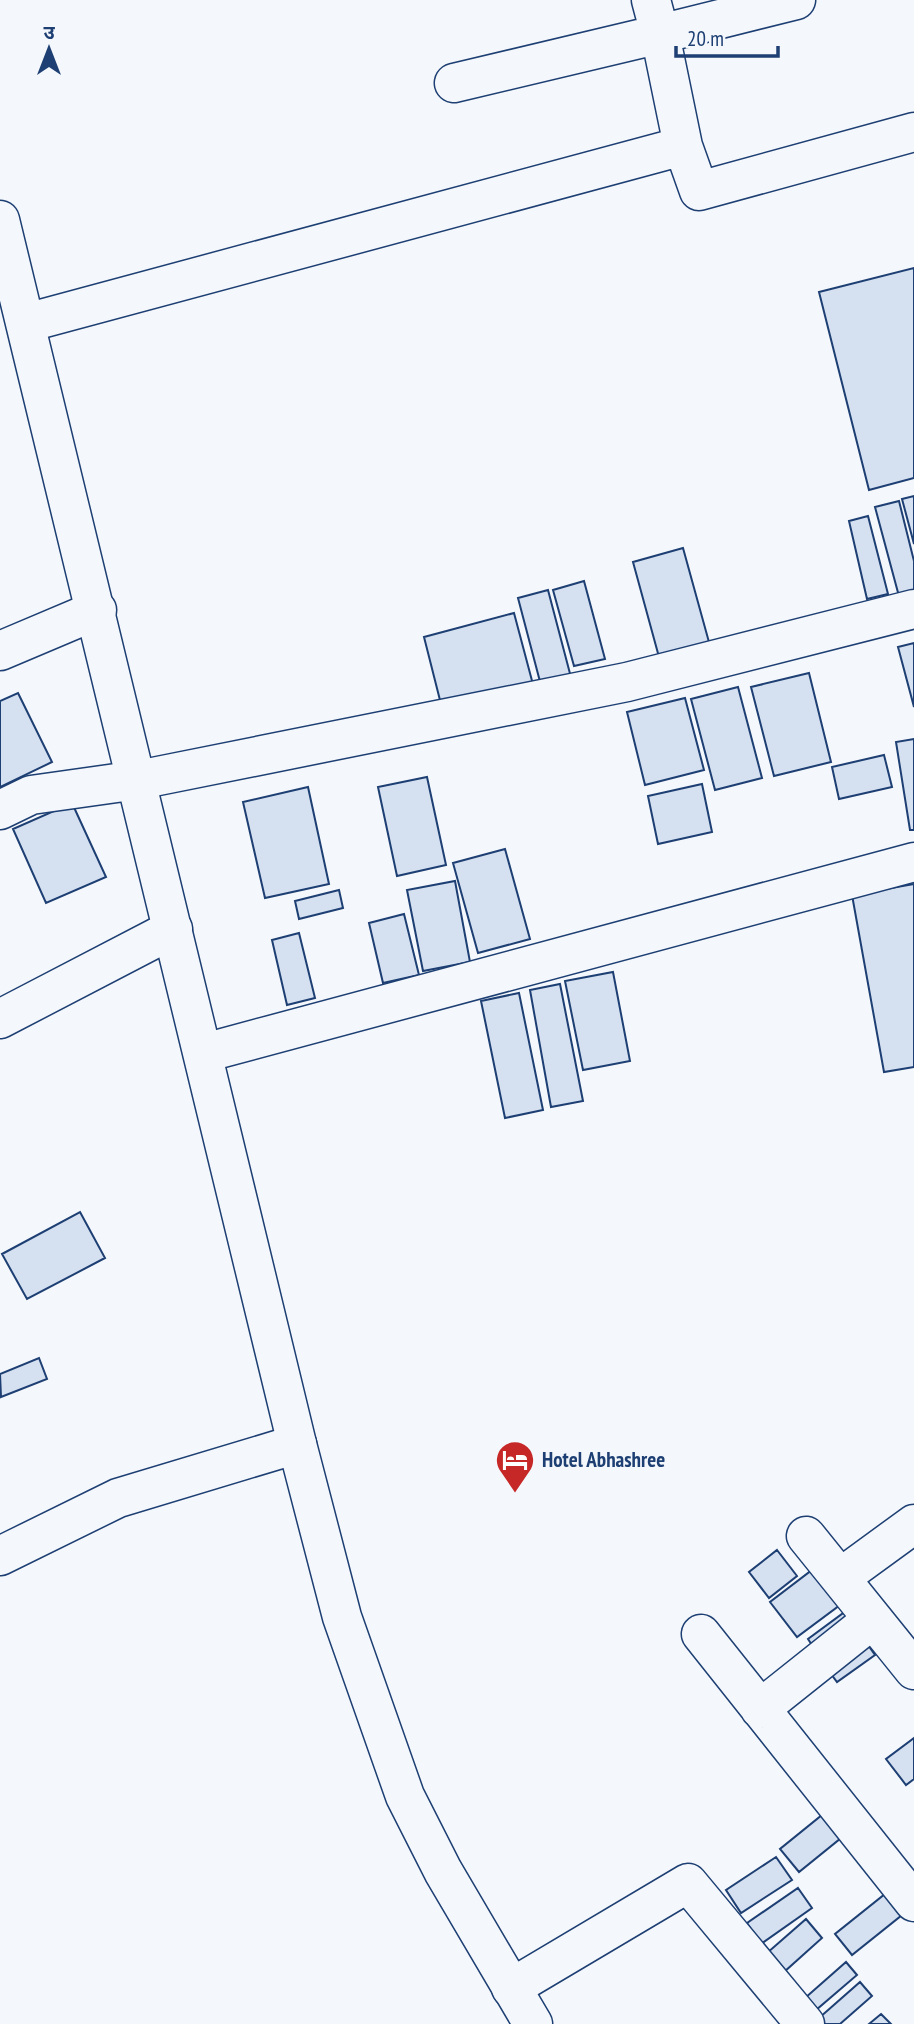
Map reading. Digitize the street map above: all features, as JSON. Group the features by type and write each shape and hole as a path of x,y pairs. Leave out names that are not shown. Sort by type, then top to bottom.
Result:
{"street":[{"path":"454,83 655,17 796,0"},
{"path":"655,17 683,146 699,191 914,132"},
{"path":"26,323 683,146"},
{"path":"0,220 97,610 297,1444 346,1630 405,1796 443,1871 533,2024"},
{"path":"0,810 31,795 138,780 627,682 914,609"},
{"path":"0,652 97,610"},
{"path":"204,1053 914,862"},
{"path":"0,1019 173,929"},
{"path":"0,1556 118,1498 297,1444"},
{"path":"839,1578 914,1524"},
{"path":"806,1536 914,1670"},
{"path":"760,1709 873,1619"},
{"path":"701,1634 914,1902"},
{"path":"511,1988 688,1883 805,2024"}],"building":[{"path":"914,268 914,478 869,490 819,292"},
{"path":"914,496 914,544 902,499"},
{"path":"899,501 914,561 914,597 900,600 875,507"},
{"path":"868,516 888,594 867,599 849,521"},
{"path":"683,548 712,653 662,668 633,562"},
{"path":"584,581 605,659 574,666 553,590"},
{"path":"548,590 573,685 543,693 518,598"},
{"path":"514,613 535,692 444,716 424,637"},
{"path":"914,643 914,707 898,647"},
{"path":"809,673 831,762 774,776 751,687"},
{"path":"738,687 762,778 715,790 691,699"},
{"path":"18,693 52,762 0,787 0,701"},
{"path":"685,698 704,770 645,785 627,712"},
{"path":"914,739 914,830 910,830 896,742"},
{"path":"884,755 892,787 839,799 832,767"},
{"path":"427,777 446,865 397,876 378,787"},
{"path":"702,784 712,832 658,844 648,796"},
{"path":"308,787 329,884 265,898 243,802"},
{"path":"72,803 106,877 46,903 13,829"},
{"path":"505,849 530,939 478,953 453,863"},
{"path":"455,881 470,962 423,971 407,890"},
{"path":"914,884 914,1067 884,1072 852,895"},
{"path":"339,890 343,908 299,919 295,901"},
{"path":"404,914 419,975 383,983 369,923"},
{"path":"299,933 315,998 287,1005 272,940"},
{"path":"613,972 630,1061 583,1070 565,981"},
{"path":"560,984 583,1101 551,1107 530,990"},
{"path":"519,993 543,1110 505,1118 481,1001"},
{"path":"80,1212 105,1258 27,1299 2,1254"},
{"path":"39,1358 47,1379 1,1397 0,1374"},
{"path":"777,1550 797,1576 769,1598 749,1572"},
{"path":"812,1570 840,1605 797,1637 770,1602"},
{"path":"846,1611 856,1624 818,1654 808,1639"},
{"path":"861,1635 875,1655 837,1682 823,1663"},
{"path":"914,1738 914,1779 906,1785 886,1759"},
{"path":"822,1815 841,1838 799,1872 780,1849"},
{"path":"776,1857 792,1880 741,1913 726,1890"},
{"path":"798,1888 812,1908 761,1944 747,1923"},
{"path":"885,1894 902,1915 852,1955 835,1934"},
{"path":"806,1919 822,1938 784,1972 767,1953"},
{"path":"846,1962 857,1975 816,2010 805,1998"},
{"path":"860,1982 872,1996 840,2024 825,2024 819,2018"},
{"path":"881,2014 891,2024 869,2024"}],"place":[{"name":"Hotel Abhashree","path":"515,1494"}]}
